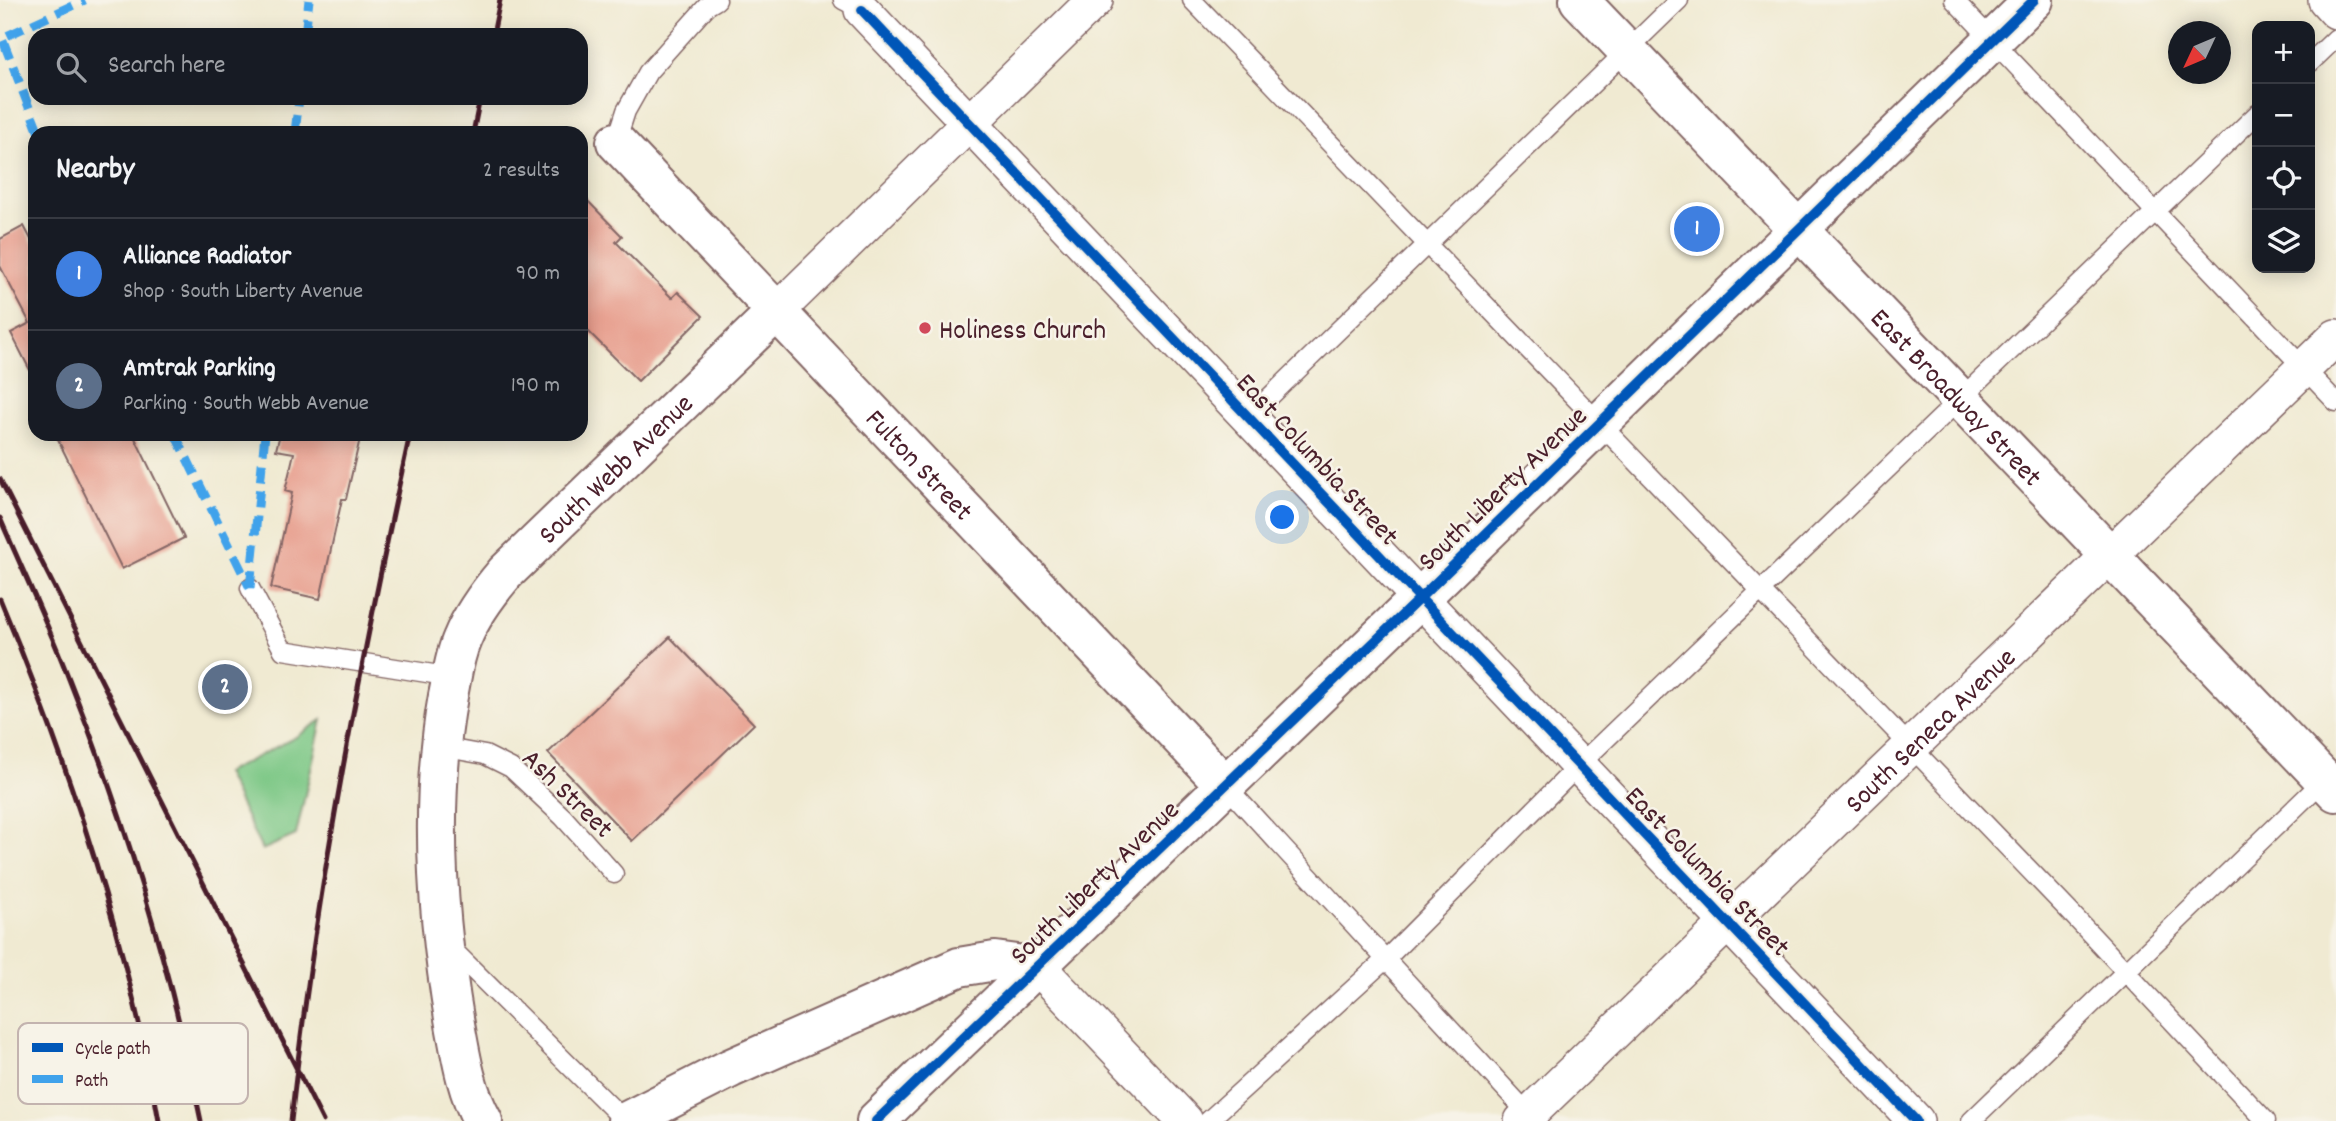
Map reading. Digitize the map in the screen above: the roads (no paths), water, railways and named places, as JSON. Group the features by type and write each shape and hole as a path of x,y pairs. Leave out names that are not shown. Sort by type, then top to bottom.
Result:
{"street":[{"name":"South Webb Avenue","path":"483,1121 464,1075 450,994 444,942 438,830 441,747 452,677 461,640 473,615 505,573 1095,0"},
{"name":"East Broadway Street","path":"1579,0 2109,555 2332,779"},
{"name":"South Liberty Avenue","path":"876,1121 1420,598 2034,0"},
{"path":"2326,0 2336,11"},
{"name":"East Columbia Street","path":"852,5 970,123 1916,1121"},
{"name":"Fulton Street","path":"616,142 775,313 1225,785"},
{"name":"South Seneca Avenue","path":"1528,1119 1727,921 2336,337"},
{"path":"626,1121 732,1068 959,967 995,961 1038,967 1185,1121"}],"lane":[{"path":"616,142 626,111 648,72 707,6 717,0"},
{"path":"1192,0 1762,590 2266,1121"},
{"path":"1249,417 1679,0"},
{"path":"1954,0 2336,402"},
{"path":"2315,58 2336,38"},
{"path":"1208,1121 1386,959 1579,765 2252,119"},
{"path":"250,588 283,650 452,677"},
{"name":"Ash Street","path":"441,747 485,755 511,768 563,817 614,874"},
{"path":"1971,1121 2332,779"},
{"path":"1225,785 1386,959 1528,1119"},
{"path":"444,942 626,1121"}],"railway":[{"path":"494,28 500,0"},
{"path":"474,126 479,105"},
{"path":"291,1121 327,862 374,605 409,441"},
{"path":"0,479 323,1121"},
{"path":"0,518 61,658 90,733 145,897 179,1023"},
{"path":"0,599 50,726 94,855 139,1023"},
{"path":"156,1104 159,1121"},
{"path":"197,1104 201,1121"}],"place":[{"name":"Alliance Radiator","path":"1697,229"},
{"name":"Holiness Church","path":"925,328"},
{"name":"Amtrak Parking","path":"225,687"}]}
